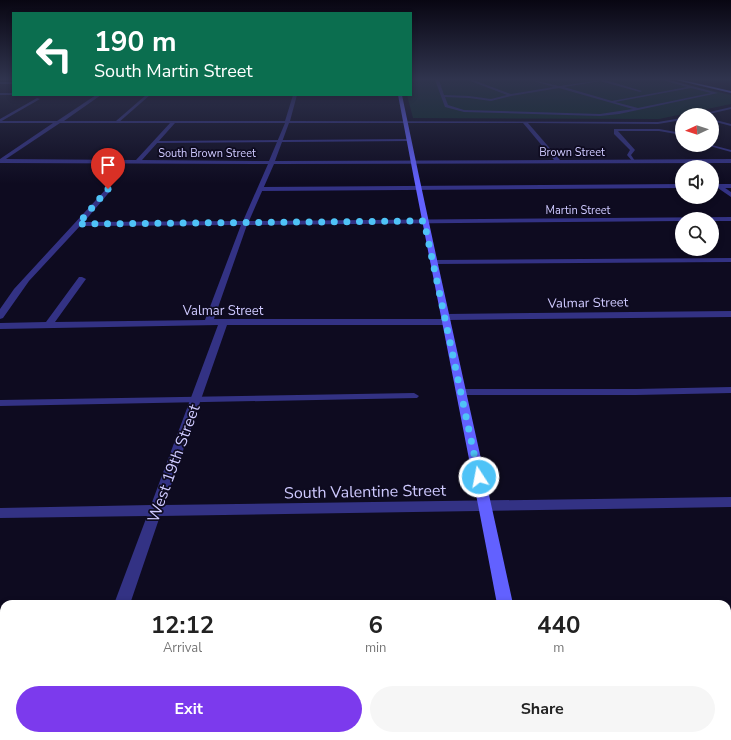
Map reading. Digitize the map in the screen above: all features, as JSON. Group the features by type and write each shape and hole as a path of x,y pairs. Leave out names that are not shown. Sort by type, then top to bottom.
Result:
{"street":[{"path":"0,161 69,115"},
{"path":"208,322 245,223 261,189 289,115"},
{"path":"404,115 424,221 462,392 504,600"},
{"path":"0,122 658,123 675,119"},
{"path":"137,162 174,122"},
{"path":"524,122 558,162"},
{"path":"719,122 731,125"},
{"name":"Brown Street","path":"719,160 731,160"},
{"name":"South Brown Street","path":"0,161 413,163"},
{"name":"Brown Street","path":"413,163 675,161"},
{"path":"719,186 731,195"},
{"path":"0,316 11,298 38,266 78,224 108,189"},
{"name":"Martin Street","path":"78,224 731,219"},
{"path":"49,325 82,279"},
{"name":"Valmar Street","path":"0,326 731,314"},
{"name":"West 19th Street","path":"123,600 224,322"},
{"name":"South Valentine Street","path":"0,513 731,502"}],"lane":[{"path":"0,122 12,115"},
{"path":"117,122 126,115"},
{"path":"584,115 609,115"},
{"path":"634,161 629,155 633,150 616,133 616,130 665,130 675,132"},
{"path":"156,142 409,140"},
{"path":"719,148 731,151"},
{"path":"261,189 675,186"},
{"path":"719,186 731,186"},
{"path":"433,262 731,260"},
{"path":"462,392 636,392 731,390"},
{"path":"0,403 414,396"}],"green space":[{"path":"412,115 675,115 659,119 413,118"}],"route":[{"path":"108,189 78,224 424,221 446,317 479,477"}]}
